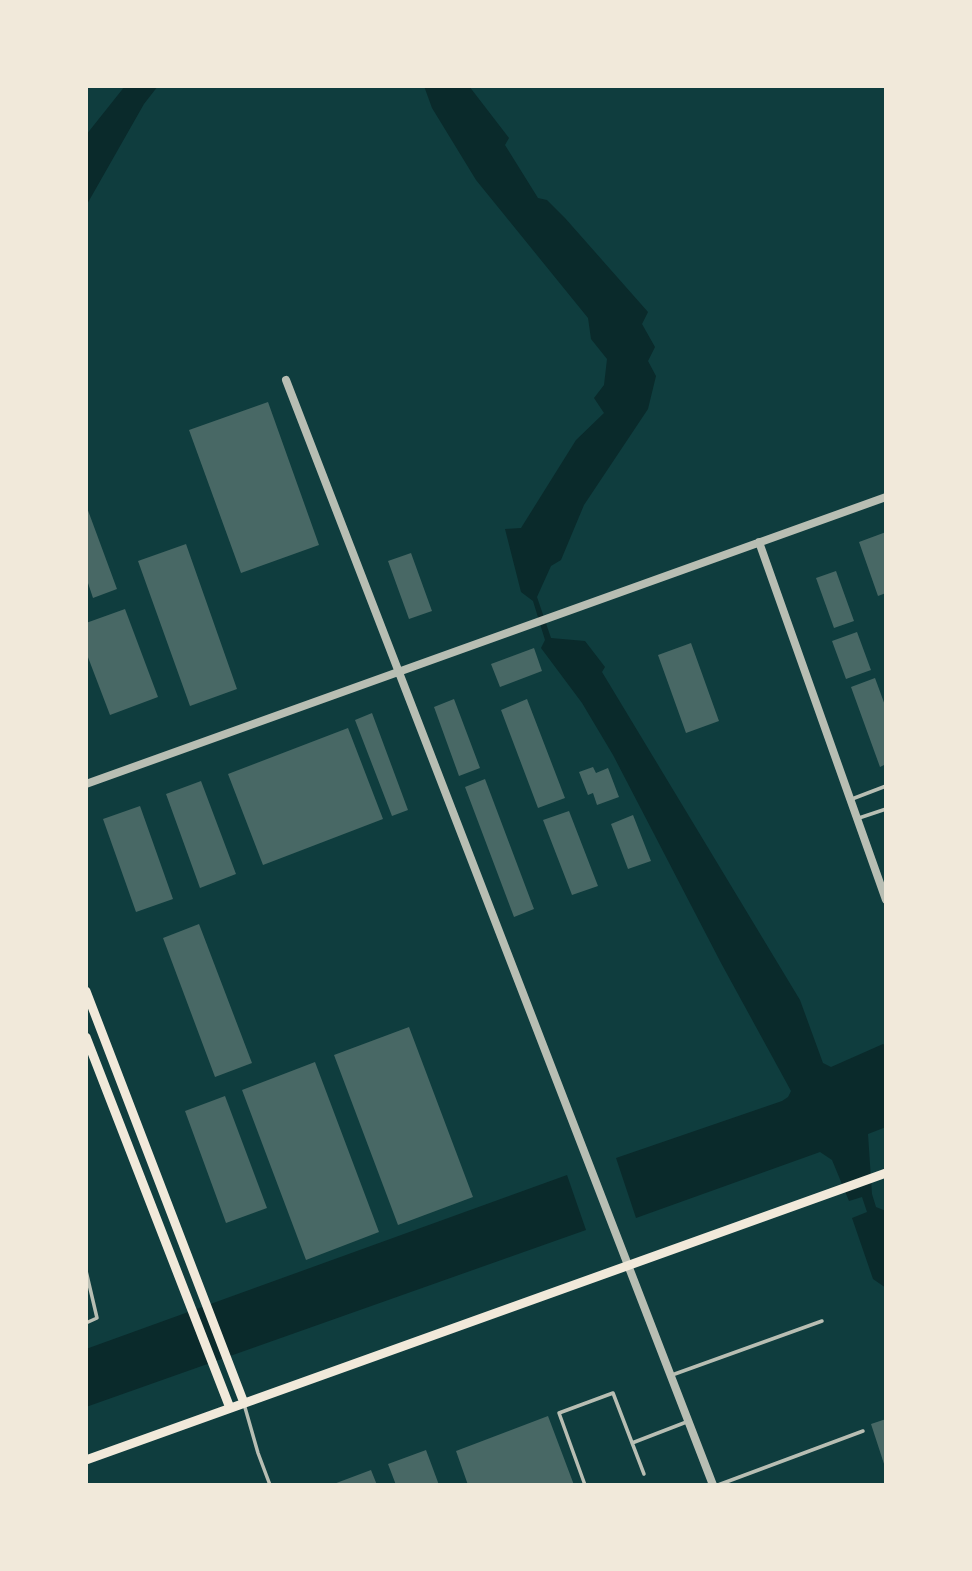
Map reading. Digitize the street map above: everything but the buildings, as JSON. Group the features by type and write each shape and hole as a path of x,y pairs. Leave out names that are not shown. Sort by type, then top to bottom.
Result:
{"main road":[{"path":"86,991 244,1403"},
{"path":"86,1037 90,1062 230,1408"},
{"path":"86,1460 886,1173"}],"street":[{"path":"286,380 716,1485"},
{"path":"86,784 886,497"},
{"path":"759,542 886,900"}],"lane":[{"path":"850,799 886,786"},
{"path":"857,819 886,808"},
{"path":"86,1271 97,1318 86,1323"},
{"path":"671,1375 822,1321"},
{"path":"585,1485 559,1413 613,1393 644,1474"},
{"path":"244,1403 270,1485"},
{"path":"632,1443 689,1421"},
{"path":"716,1485 863,1431"}],"water":[{"path":"125,86 158,86 144,104 86,206 86,135"},
{"path":"424,86 469,86 509,138 505,145 538,198 547,200 565,218 648,312 642,324 655,347 648,361 656,376 648,409 584,505 561,560 551,566 537,597 551,638 585,641 605,667 602,672 800,1000 823,1063 831,1067 883,1044 886,1046 886,1127 868,1134 872,1194 876,1207 886,1211 886,1288 873,1279 852,1218 867,1212 862,1197 849,1201 832,1160 820,1152 636,1218 616,1158 782,1101 791,1091 613,755 582,703 541,648 545,640 533,601 521,592 505,529 521,528 576,440 604,413 594,398 604,385 607,359 591,339 588,318 476,180 432,108"},
{"path":"567,1175 586,1230 86,1407 86,1349"}]}
